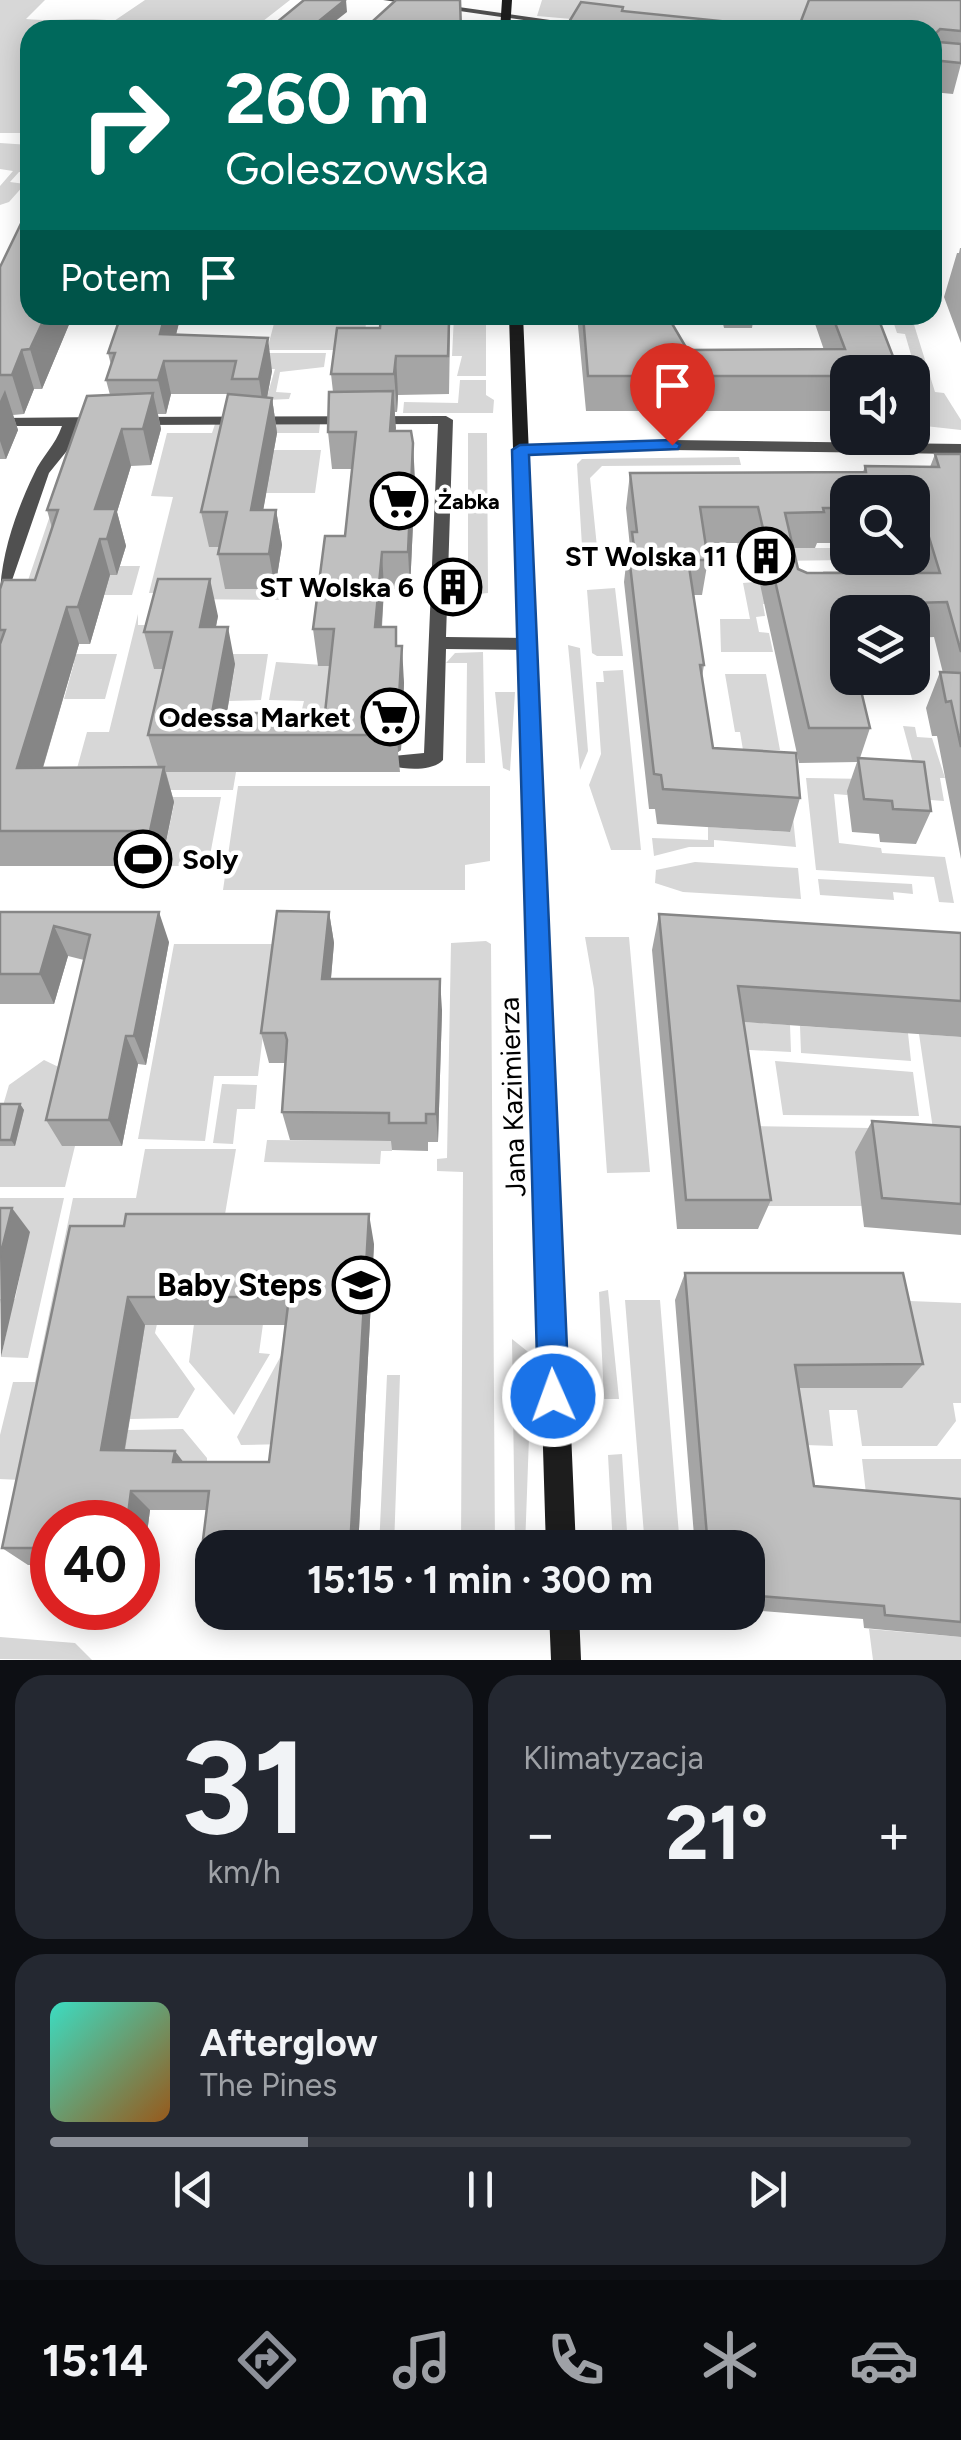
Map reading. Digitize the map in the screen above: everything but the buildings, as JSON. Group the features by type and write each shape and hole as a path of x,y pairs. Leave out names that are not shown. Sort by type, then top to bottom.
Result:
{"street":[{"path":"388,0 530,20"},
{"path":"504,20 507,0"},
{"name":"Jana Kazimierza","path":"516,325 559,1530"},
{"path":"0,422 446,420 433,760 400,761"},
{"path":"0,592 42,472 62,447 71,421"},
{"path":"520,450 672,445 961,449"},
{"path":"437,643 528,644"},
{"path":"565,1630 566,1660"}],"shaded area":[{"path":"0,0 45,0 26,19 48,20 20,20 20,133 0,133"},
{"path":"145,0 290,0 264,20 115,20"},
{"path":"542,0 850,0 825,20 583,20 537,16"},
{"path":"0,143 20,144 20,172 10,182 20,183 20,190 9,202 0,205 0,186 13,171 0,169"},
{"path":"274,325 366,325 365,332 340,350 267,350"},
{"path":"454,325 486,325 486,376 457,376 462,356 452,356"},
{"path":"894,325 914,325 923,355 911,355 905,334 897,333"},
{"path":"258,353 326,353 324,367 280,372 276,392 291,393 289,399 266,400 275,369 255,369"},
{"path":"930,376 935,392 944,393 961,420 961,430 930,427"},
{"path":"460,380 486,380 486,395 494,400 493,413 403,413 404,402 458,403"},
{"path":"215,424 320,424 319,433 234,433 210,547 233,547 226,589 284,586 281,600 180,599 176,593 149,593 173,497 151,496 167,433 212,433"},
{"path":"468,433 487,433 488,593 468,595"},
{"path":"73,448 110,575 117,575 120,566 140,566 132,595 23,595"},
{"path":"273,450 321,450 315,493 266,493"},
{"path":"739,457 741,465 602,466 590,478 597,547 582,546 577,464 582,459"},
{"path":"779,542 781,548 830,548 830,560 779,561 777,553 741,558 737,543"},
{"path":"823,571 830,571 830,575 862,575 864,581 796,604 763,604 765,616 756,617 759,632 769,633 773,652 721,652 720,619 750,619 743,583 755,582 754,574 801,574 826,582"},
{"path":"615,588 623,656 597,656 592,653 587,590"},
{"path":"138,614 138,625 158,625 181,669 159,771 236,772 233,790 71,790 87,732 109,732"},
{"path":"568,645 580,648 588,751 580,770"},
{"path":"483,652 485,763 466,763 467,663 446,663 455,653"},
{"path":"59,654 117,654 105,699 64,699 74,663"},
{"path":"211,654 268,654 261,700 229,701 235,665"},
{"path":"276,662 339,666 330,750 292,750 304,701 269,700"},
{"path":"623,670 641,850 611,850 589,785 601,754 596,682 604,682 603,671"},
{"path":"725,674 766,674 780,750 743,750 740,732 735,732"},
{"path":"495,692 515,692 510,771 503,768"},
{"path":"903,726 915,727 917,737 932,738 945,778 940,778 944,801 904,798 917,778"},
{"path":"806,778 869,779 847,795 834,794 839,843 881,848 882,853 945,857 954,903 939,902 934,877 816,870"},
{"path":"238,786 490,786 490,861 465,865 465,890 223,890"},
{"path":"790,787 796,847 714,840 714,847 689,847 654,856 652,838 708,840 708,827 789,832"},
{"path":"149,797 221,797 208,866 161,866 174,804"},
{"path":"695,862 798,868 801,899 683,892 655,883 656,870"},
{"path":"818,879 912,884 913,894 893,892 894,900 820,895"},
{"path":"585,937 629,937 650,1172 607,1173 594,989"},
{"path":"451,943 491,944 495,1530 461,1530 463,1172 437,1171 437,1159 447,1158"},
{"path":"174,944 274,944 258,1076 214,1076 205,1141 138,1139"},
{"path":"728,1021 790,1025 791,1052 732,1049"},
{"path":"800,1026 908,1033 911,1061 801,1053"},
{"path":"919,1034 961,1037 961,1160 862,1206 766,1206 754,1126 933,1129"},
{"path":"44,1060 69,1072 62,1146 75,1146 65,1187 0,1187 0,1146 15,1146 24,1110 2,1109 9,1085"},
{"path":"775,1061 913,1072 919,1116 783,1115"},
{"path":"222,1084 257,1085 255,1109 237,1109 233,1144 213,1143"},
{"path":"267,1140 392,1141 392,1151 381,1151 380,1164 264,1162"},
{"path":"145,1149 236,1149 220,1244 143,1244 21,1480 0,1479 0,1435 13,1382 35,1382 73,1198 136,1198"},
{"path":"0,1198 64,1198 28,1358 1,1357 7,1330 0,1299 15,1299 29,1233 0,1223"},
{"path":"608,1290 619,1399 604,1399 599,1292"},
{"path":"625,1300 660,1300 679,1530 644,1530"},
{"path":"884,1300 961,1303 961,1403 953,1403 956,1421 937,1446 862,1446 857,1410 829,1410 833,1446 806,1445 797,1388"},
{"path":"145,1324 157,1324 155,1333 195,1389 178,1418 129,1419"},
{"path":"194,1324 263,1324 259,1353 270,1354 234,1415 189,1362"},
{"path":"512,1339 532,1355 526,1530 515,1530"},
{"path":"283,1352 287,1444 241,1445 237,1437"},
{"path":"387,1375 400,1375 395,1530 380,1530"},
{"path":"183,1429 207,1458 207,1466 121,1471 128,1430"},
{"path":"622,1454 627,1530 612,1530 608,1455"},
{"path":"862,1459 961,1459 961,1519 868,1511"},
{"path":"869,1629 961,1637 961,1660 873,1660"},
{"path":"0,1637 75,1643 92,1660 0,1659"}],"place":[{"name":"Żabka","path":"399,501"},
{"name":"ST Wolska 11","path":"766,556"},
{"name":"ST Wolska 6","path":"453,587"},
{"name":"Odessa Market","path":"390,717"},
{"name":"Soly","path":"143,859"},
{"name":"Baby Steps","path":"361,1285"}],"route":[{"path":"553,1396 549,1188 520,450 672,445"}]}
